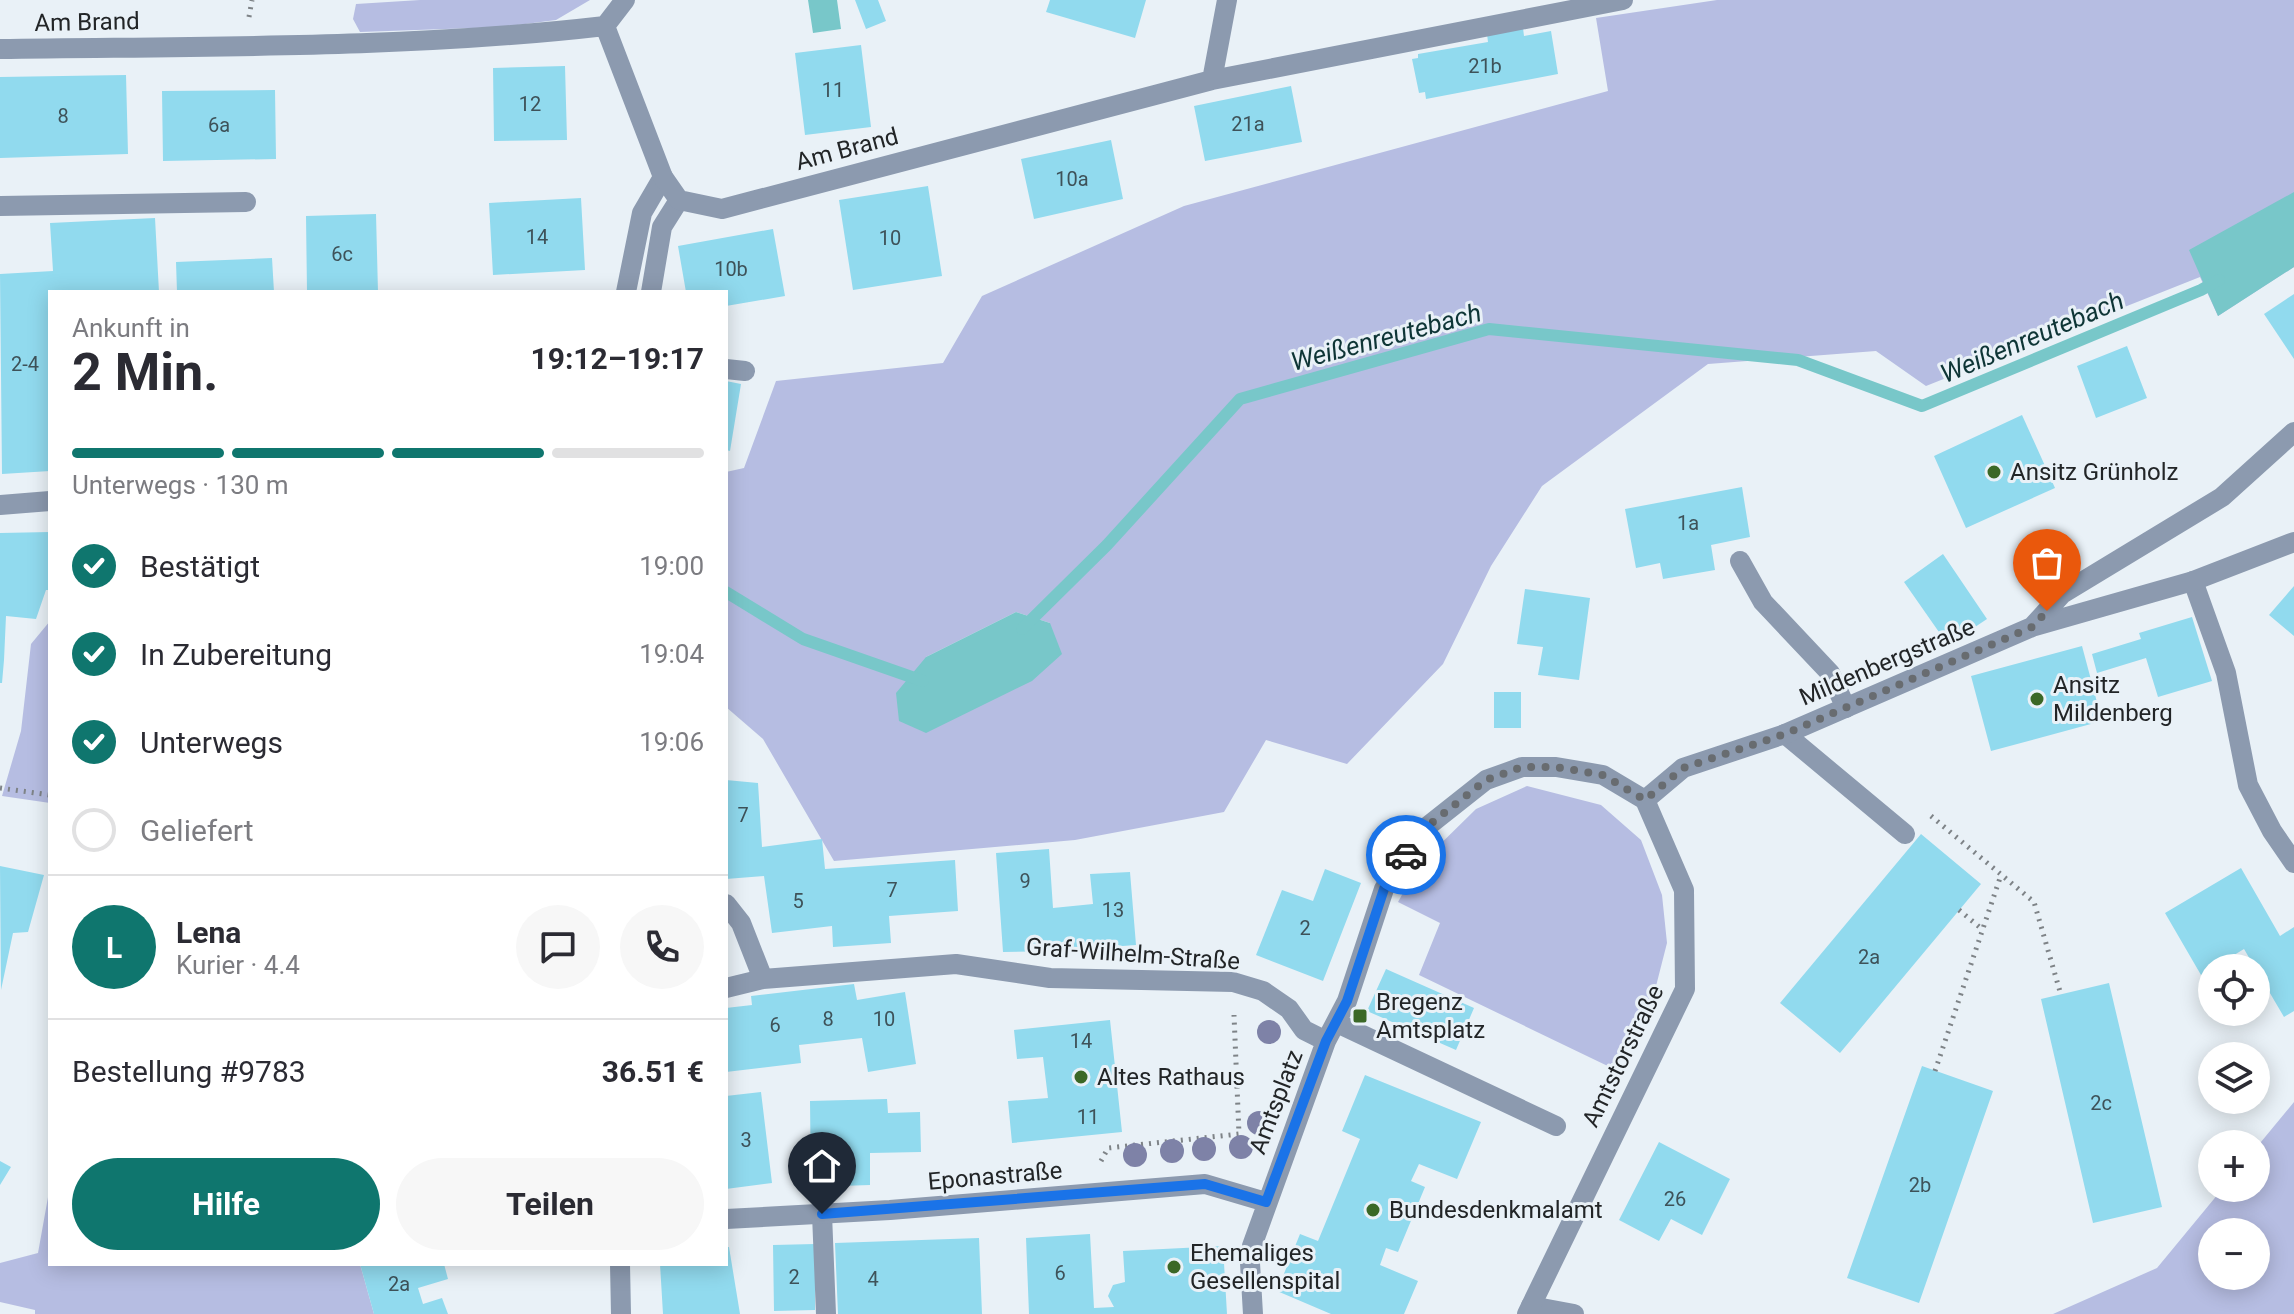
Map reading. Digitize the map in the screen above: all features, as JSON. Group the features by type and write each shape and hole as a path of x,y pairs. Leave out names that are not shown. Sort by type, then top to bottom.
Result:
{"street":[{"path":"625,0 605,26 663,177 679,200 662,227 651,290"},
{"path":"1212,80 1227,0"},
{"name":"Am Brand","path":"679,200 722,209 1212,80 1623,0"},
{"name":"Am Brand","path":"0,49 247,46 496,36 605,26"},
{"path":"626,290 642,213 663,177"},
{"path":"0,206 246,202"},
{"path":"2032,627 2062,594 2222,497 2294,432"},
{"path":"0,505 48,501"},
{"name":"Mildenbergstraße","path":"1645,800 1683,768 1785,734 2032,627 2193,581 2294,542"},
{"path":"1740,561 1763,602 1830,673 1846,708"},
{"path":"2193,581 2226,673 2248,785 2272,831 2294,863"},
{"path":"1785,734 1905,834"},
{"path":"1556,1126 1337,1023 1384,889 1419,833 1486,780 1522,767 1556,767 1603,775 1645,800"},
{"name":"Amtstorstraße","path":"1574,1314 1529,1310 1685,989 1684,890 1645,800"},
{"path":"728,907 741,923 763,979"},
{"name":"Graf-Wilhelm-Straße","path":"728,988 763,979 956,964 1050,978 1233,982 1263,991 1289,1009 1304,1030 1326,1041"},
{"name":"Amtsplatz","path":"1253,1314 1252,1246 1326,1041 1337,1023"},
{"name":"Eponastraße","path":"728,1219 1205,1184 1266,1202"},
{"path":"822,1214 826,1314"},
{"path":"620,1266 621,1314"}],"path":[{"path":"0,788 48,795"},
{"path":"1921,808 2034,902 2061,995"},
{"path":"1935,1071 2001,875"},
{"path":"1959,910 1983,930"},
{"path":"1086,1194 1108,1148 1239,1134 1235,1049"}],"shaded area":[{"path":"420,0 590,0 556,20 502,27 360,32 353,19 356,4"},
{"path":"808,0 837,0 841,29 813,33"},
{"path":"1717,0 2294,0 2294,267 2218,316 2200,277 1926,386 1876,351 1708,364 1542,486 1491,566 1443,664 1347,764 1266,740 1224,812 1075,840 834,861 763,739 728,709 728,472 744,468 776,381 943,363 982,296 1184,206 1608,91 1596,18","holes":["1016,612 1050,623 926,657"]},
{"path":"2294,192 2294,267 2218,316 2189,250"},
{"path":"1016,612 1050,623 1062,654 1032,681 926,733 899,721 896,693 926,657"},
{"path":"48,623 48,803 2,796 21,731 31,644"},
{"path":"1527,786 1601,805 1641,840 1662,895 1667,943 1655,990 1616,1070 1419,975 1440,923 1398,902 1418,866 1476,809"},
{"path":"2294,1102 2294,1314 2053,1314 2157,1268 2198,1218 2198,1290 2270,1290 2270,1218 2198,1218 2211,1202 2270,1202 2270,1131"},
{"path":"48,1197 48,1266 361,1266 374,1314 35,1314 35,1310 0,1302 0,1263 38,1253"}],"building":[{"path":"855,0 878,0 886,21 866,29"},
{"path":"1050,0 1146,0 1135,38 1046,12"},
{"path":"1523,28 1524,36 1551,31 1558,74 1426,99 1425,92 1419,93 1412,59 1418,58 1418,54 1488,42 1487,34"},
{"path":"861,45 871,127 805,135 795,53"},
{"path":"565,66 567,140 494,141 493,68"},
{"path":"126,75 128,154 0,158 0,77"},
{"path":"1291,86 1302,142 1205,161 1194,106"},
{"path":"275,90 276,159 163,161 162,91"},
{"path":"1111,140 1123,199 1034,219 1021,159"},
{"path":"928,186 942,276 853,290 839,200"},
{"path":"581,198 585,270 493,275 489,203"},
{"path":"376,214 378,290 307,290 306,216"},
{"path":"155,218 159,290 48,290 48,471 2,474 0,274 53,271 50,223"},
{"path":"773,229 785,296 728,306 728,290 686,290 678,246"},
{"path":"272,258 274,290 177,290 176,262"},
{"path":"2294,294 2294,359 2264,314"},
{"path":"2127,346 2147,398 2096,418 2077,366"},
{"path":"728,381 741,384 728,450"},
{"name":"Ansitz Grünholz","path":"2022,415 2055,488 1966,528 1934,456"},
{"path":"1742,487 1750,537 1711,545 1715,570 1663,579 1660,563 1636,568 1625,509"},
{"path":"48,532 48,590 36,619 6,616 2,683 0,683 0,533"},
{"path":"1943,554 1987,619 1948,645 1904,582"},
{"path":"2294,586 2294,636 2269,615"},
{"path":"1525,589 1590,598 1579,680 1538,675 1543,647 1517,644"},
{"path":"2192,617 2212,681 2158,697 2146,658 2097,673 2092,654 2141,639 2139,633"},
{"name":"Ansitz Mildenberg","path":"2082,646 2102,721 1991,751 1971,676"},
{"path":"1494,692 1521,692 1521,728 1494,728"},
{"path":"728,780 758,783 762,847 822,839 825,869 955,860 958,911 889,916 891,943 833,947 832,926 772,933 764,876 728,879"},
{"path":"1921,834 1981,884 1840,1053 1780,1003"},
{"path":"1049,849 1053,908 1093,904 1090,874 1130,872 1136,945 1003,952 996,853"},
{"path":"0,866 44,875 28,932 13,933 1,990"},
{"path":"2241,868 2280,936 2294,927 2294,1011 2284,1017 2270,993 2270,954 2247,954 2244,949 2236,954 2198,954 2198,970 2165,913"},
{"path":"1325,869 1361,883 1323,981 1256,955 1282,890 1313,901"},
{"path":"1386,969 1474,1008 1456,1050 1367,1011"},
{"path":"2109,983 2162,1207 2093,1223 2041,999"},
{"path":"854,984 857,1000 905,992 916,1064 868,1072 862,1038 799,1045 801,1063 728,1072 728,1008 752,1005 751,996"},
{"name":"Altes Rathaus","path":"1110,1020 1122,1132 1012,1143 1008,1101 1048,1098 1043,1057 1017,1059 1014,1030"},
{"path":"1922,1066 1993,1091 1919,1303 1847,1278"},
{"name":"Bundesdenkmalamt","path":"1365,1075 1481,1122 1457,1179 1419,1164 1411,1181 1425,1187 1398,1252 1386,1248 1380,1265 1418,1281 1404,1314 1331,1314 1277,1291 1300,1234 1318,1241 1360,1139 1342,1131"},
{"path":"761,1092 772,1183 728,1189 728,1096"},
{"path":"887,1099 888,1113 920,1112 921,1152 870,1153 870,1185 811,1187 810,1101"},
{"path":"1659,1142 1730,1179 1702,1235 1671,1219 1659,1241 1619,1220"},
{"path":"0,1161 11,1167 0,1185"},
{"path":"1090,1234 1094,1308 1114,1307 1108,1296 1113,1285 1125,1282 1123,1251 1223,1246 1227,1314 1029,1314 1026,1238"},
{"path":"979,1238 982,1314 838,1314 835,1243"},
{"path":"815,1244 815,1310 774,1311 773,1245"},
{"path":"729,1247 740,1314 663,1314 660,1266 728,1266"},
{"path":"361,1266 445,1266 448,1279 418,1288 423,1304 442,1298 448,1314 374,1314"}],"waterway":[{"name":"Weißenreutebach","path":"1022,629 1107,545 1240,399 1489,329 1798,360 1922,406 2219,280"},
{"name":"Weißenreutebach","path":"728,593 803,639 923,681"}],"way so far":[{"path":"1406,855 1419,833 1486,780 1522,767 1556,767 1603,775 1645,800 1683,768 1817,721 2032,627 2047,611"}],"place":[{"name":"Ansitz Grünholz","path":"1994,472"},
{"name":"Ansitz Mildenberg","path":"2037,699"},
{"name":"Bregenz Amtsplatz","path":"1360,1016"},
{"name":"Altes Rathaus","path":"1081,1077"},
{"name":"Bundesdenkmalamt","path":"1373,1210"},
{"name":"Ehemaliges Gesellenspital","path":"1174,1267"}],"route":[{"path":"822,1214 1205,1184 1266,1202 1326,1041 1347,1001 1384,889 1406,855"}]}
